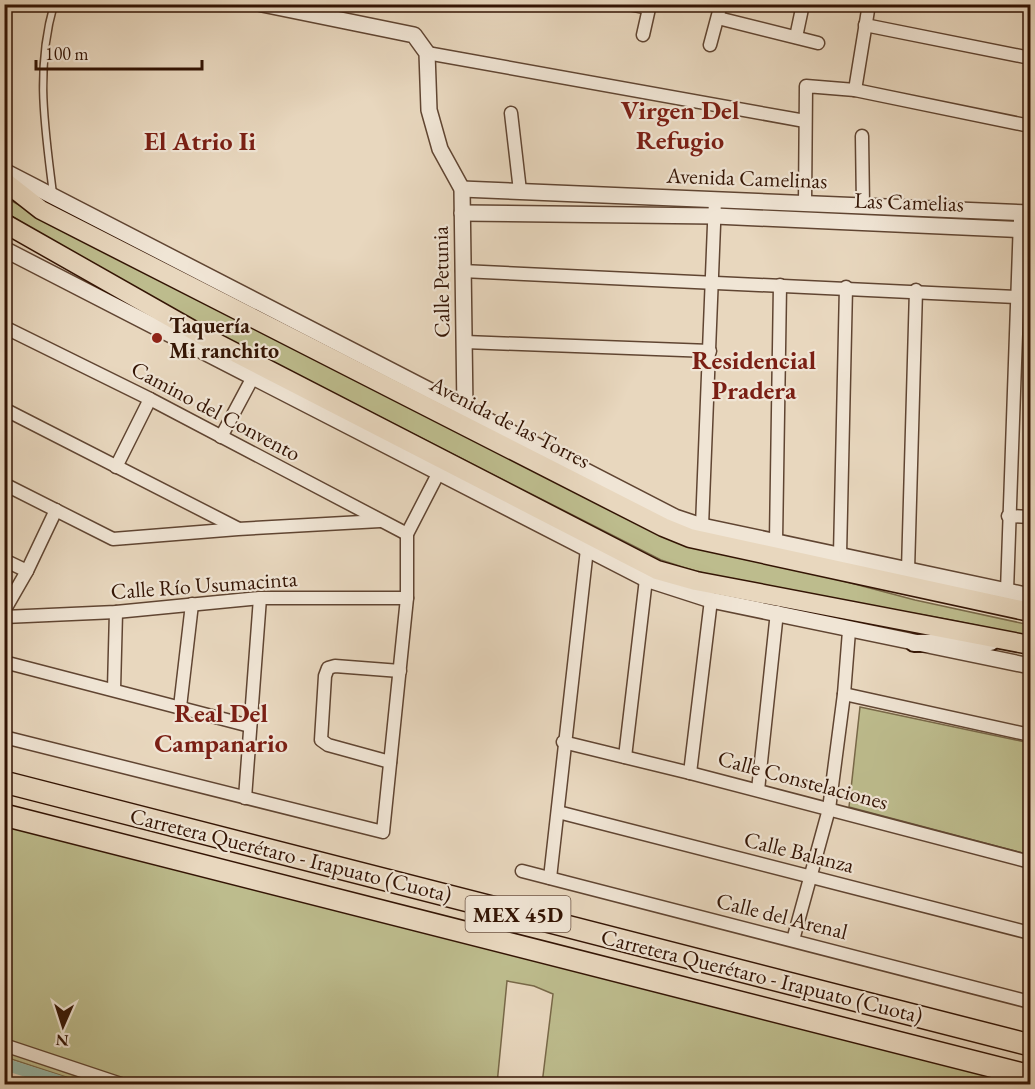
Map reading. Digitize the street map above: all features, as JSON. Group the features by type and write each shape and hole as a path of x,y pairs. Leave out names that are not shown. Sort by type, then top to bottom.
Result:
{"highway":[{"name":"Carretera Querétaro - Irapuato (Cuota)","path":"4,782 1030,1045"},
{"name":"Carretera Querétaro - Irapuato (Cuota)","path":"4,815 1030,1077"}],"main road":[{"name":"Avenida de las Torres","path":"4,181 41,210 663,527 690,538 1030,612"},
{"path":"4,223 205,337 657,570 696,581 1024,643"},
{"path":"914,643 1024,643"}],"street":[{"path":"262,4 414,35 427,52 429,110 440,149 462,189"},
{"path":"628,4 649,6 642,35"},
{"path":"710,45 721,4"},
{"path":"796,37 803,4"},
{"path":"855,90 869,4"},
{"path":"718,18 818,43"},
{"path":"865,25 1030,58"},
{"path":"427,52 804,121"},
{"path":"805,203 806,86 855,90 1030,126"},
{"path":"512,113 520,191"},
{"path":"862,136 863,206"},
{"name":"Avenida de las Torres","path":"4,171 675,517 702,526 1030,596"},
{"name":"Avenida Camelinas","path":"462,189 1025,213"},
{"name":"Calle Petunia","path":"462,189 465,410"},
{"path":"702,526 715,200"},
{"name":"Las Camelias","path":"462,213 715,216 1025,230"},
{"path":"1007,591 1016,297 1025,230 1025,213"},
{"path":"4,249 646,579 711,600 777,612 849,631 1030,666"},
{"path":"462,271 916,290 1016,297"},
{"path":"776,542 780,285"},
{"path":"840,555 846,287"},
{"path":"908,570 916,290"},
{"name":"Camino del Convento","path":"4,327 150,399 407,534"},
{"path":"465,342 710,351"},
{"path":"221,437 253,377"},
{"path":"116,467 150,399"},
{"path":"4,409 238,529"},
{"path":"4,737 383,832 407,598 407,534 439,472"},
{"path":"4,484 113,539 381,521"},
{"path":"4,611 27,571 56,510"},
{"path":"1008,516 1030,517"},
{"path":"550,878 563,742 587,549"},
{"path":"4,560 27,571"},
{"path":"625,756 646,579"},
{"path":"245,798 260,598"},
{"name":"Calle Río Usumacinta","path":"4,616 116,612 260,598 407,598"},
{"path":"690,773 711,600"},
{"path":"180,707 192,604"},
{"path":"114,689 116,612"},
{"path":"758,790 777,612"},
{"path":"793,940 829,809 844,694 849,631"},
{"path":"4,662 250,726"},
{"path":"390,762 328,745 321,740 325,676 328,668 335,666 400,671"},
{"path":"844,694 1030,735"},
{"name":"Calle Constelaciones","path":"563,742 758,790 1030,862"},
{"name":"Calle Balanza","path":"558,812 1030,933"},
{"name":"Calle del Arenal","path":"522,871 1030,1002"},
{"path":"4,1046 121,1084"}],"lane":[{"path":"53,195 41,95 45,36 54,4"}],"shaded area":[{"path":"4,197 250,325 832,578 915,600 1030,625 1030,637 749,584 661,560 131,290 5,212"},
{"path":"860,707 1030,743 1030,855 849,807"},
{"path":"4,823 1028,1084 542,1084 553,994 534,986 507,981 497,1084 87,1084 5,1057"}],"waterway":[{"path":"4,1064 68,1084"}],"place":[{"name":"Taquería Mi ranchito","path":"157,338"}],"district":[{"name":"Virgen Del Refugio","path":"680,125"},
{"name":"El Atrio Ii","path":"200,141"},
{"name":"Residencial Pradera","path":"754,375"},
{"name":"Real Del Campanario","path":"221,728"}]}
